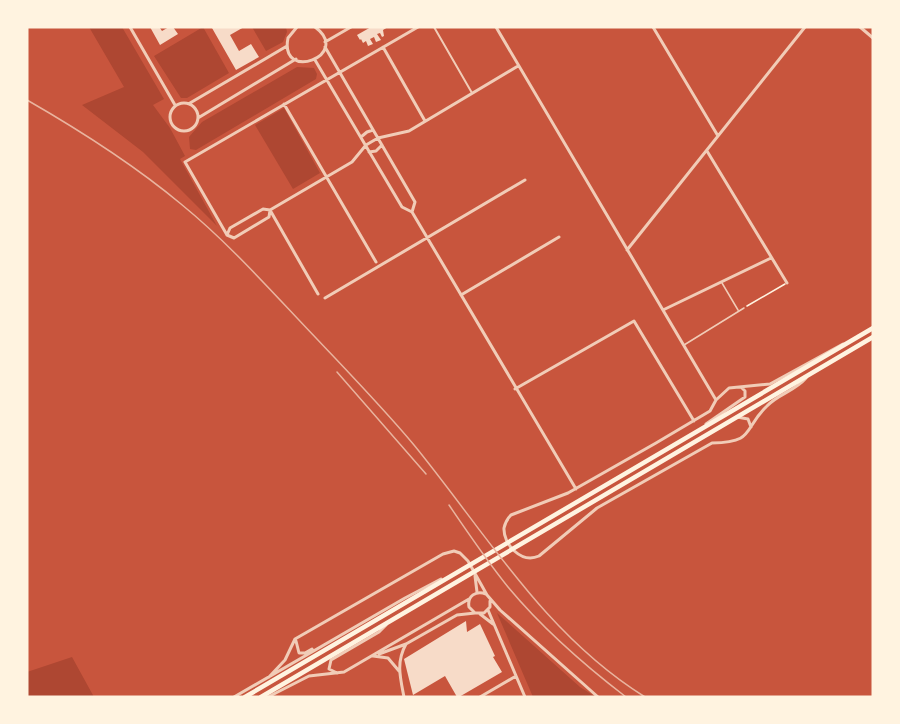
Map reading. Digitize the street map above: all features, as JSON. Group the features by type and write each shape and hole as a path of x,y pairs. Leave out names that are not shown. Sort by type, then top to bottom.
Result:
{"main road":[{"path":"244,697 873,328"},
{"path":"261,697 268,695 396,616 873,338"}],"street":[{"path":"130,27 175,105"},
{"path":"296,27 288,38 287,46 296,60 302,62 320,57 325,45 351,27"},
{"path":"270,210 269,217 234,238 227,235 185,162 418,27"},
{"path":"434,27 472,93"},
{"path":"495,27 716,400"},
{"path":"653,27 718,136"},
{"path":"627,250 805,27"},
{"path":"860,27 873,38"},
{"path":"318,28 340,73 415,202 412,212"},
{"path":"190,104 287,46"},
{"path":"383,47 426,121"},
{"path":"198,118 296,60"},
{"path":"315,60 402,207 412,212 428,237 515,389 576,489"},
{"path":"227,235 230,228 263,209 270,210 352,162 366,145 378,138 402,134 518,66"},
{"path":"180,103 190,104 196,109 197,123 189,130 180,131 174,128 169,118 170,112 175,105 180,103"},
{"path":"284,104 376,262"},
{"path":"361,137 373,130"},
{"path":"369,152 378,150 382,145"},
{"path":"707,151 787,283"},
{"path":"325,298 525,180"},
{"path":"270,210 318,294"},
{"path":"461,295 559,237"},
{"path":"663,310 771,258"},
{"path":"515,389 634,321 694,421"},
{"path":"808,376 799,386 767,405 750,429 738,440 712,443 597,508 539,556 532,559 524,558 515,553 505,535 504,528 511,515 576,489 694,421 710,411 716,400 729,388 770,384 836,346 848,342"},
{"path":"704,427 745,397 744,389 739,386"},
{"path":"737,417 748,419 751,423 750,429"},
{"path":"269,677 285,660 296,639 443,554 454,551 460,553 468,561 488,597 500,610 598,697"},
{"path":"234,697 405,598 460,569"},
{"path":"475,575 477,592"},
{"path":"477,592 488,597"},
{"path":"268,695 309,676 344,672 469,599 477,592"},
{"path":"488,597 494,625 525,697"},
{"path":"469,599 469,607 475,613"},
{"path":"480,614 489,608 500,610"},
{"path":"371,656 406,644 457,615 480,614 494,625"},
{"path":"338,674 329,669 331,660 379,632 396,616"},
{"path":"296,639 299,653 305,653 330,641"},
{"path":"404,697 399,671 400,655 406,644"},
{"path":"371,656 388,658 399,671"},
{"path":"480,697 516,676"}],"lane":[{"path":"721,282 738,311"},
{"path":"683,345 744,308"}],"path":[{"path":"744,308 787,283"}],"shaded area":[{"path":"89,27 122,27 164,99 153,105 170,128 185,156 180,159 217,226 143,152 82,105 124,87"},
{"path":"203,27 229,73 187,98 181,98 154,56"},
{"path":"252,27 286,27 287,32 283,42 266,51"},
{"path":"297,67 314,68 317,74 316,79 196,150 190,149 189,137 202,122"},
{"path":"284,108 320,173 293,189 255,125"},
{"path":"497,613 580,687 596,697 533,697"},
{"path":"72,657 94,697 27,697 27,672"}],"building":[{"path":"150,27 160,28 162,31 173,27 178,34 160,45"},
{"path":"213,27 244,27 230,35 239,51 251,44 259,57 236,70"},
{"path":"371,27 388,27 383,30 384,36 377,34 381,40 376,42 374,37 370,39 373,44 368,46 366,41 363,43 357,35"},
{"path":"466,621 467,632 480,624 495,656 493,657 502,672 459,697 445,676 413,695 404,659"}],"railway":[{"path":"27,100 125,162 163,189 217,235 402,431 519,581 547,613 609,672 645,697"},
{"path":"337,372 426,474"},
{"path":"449,505 521,602 564,645 626,697"}]}
